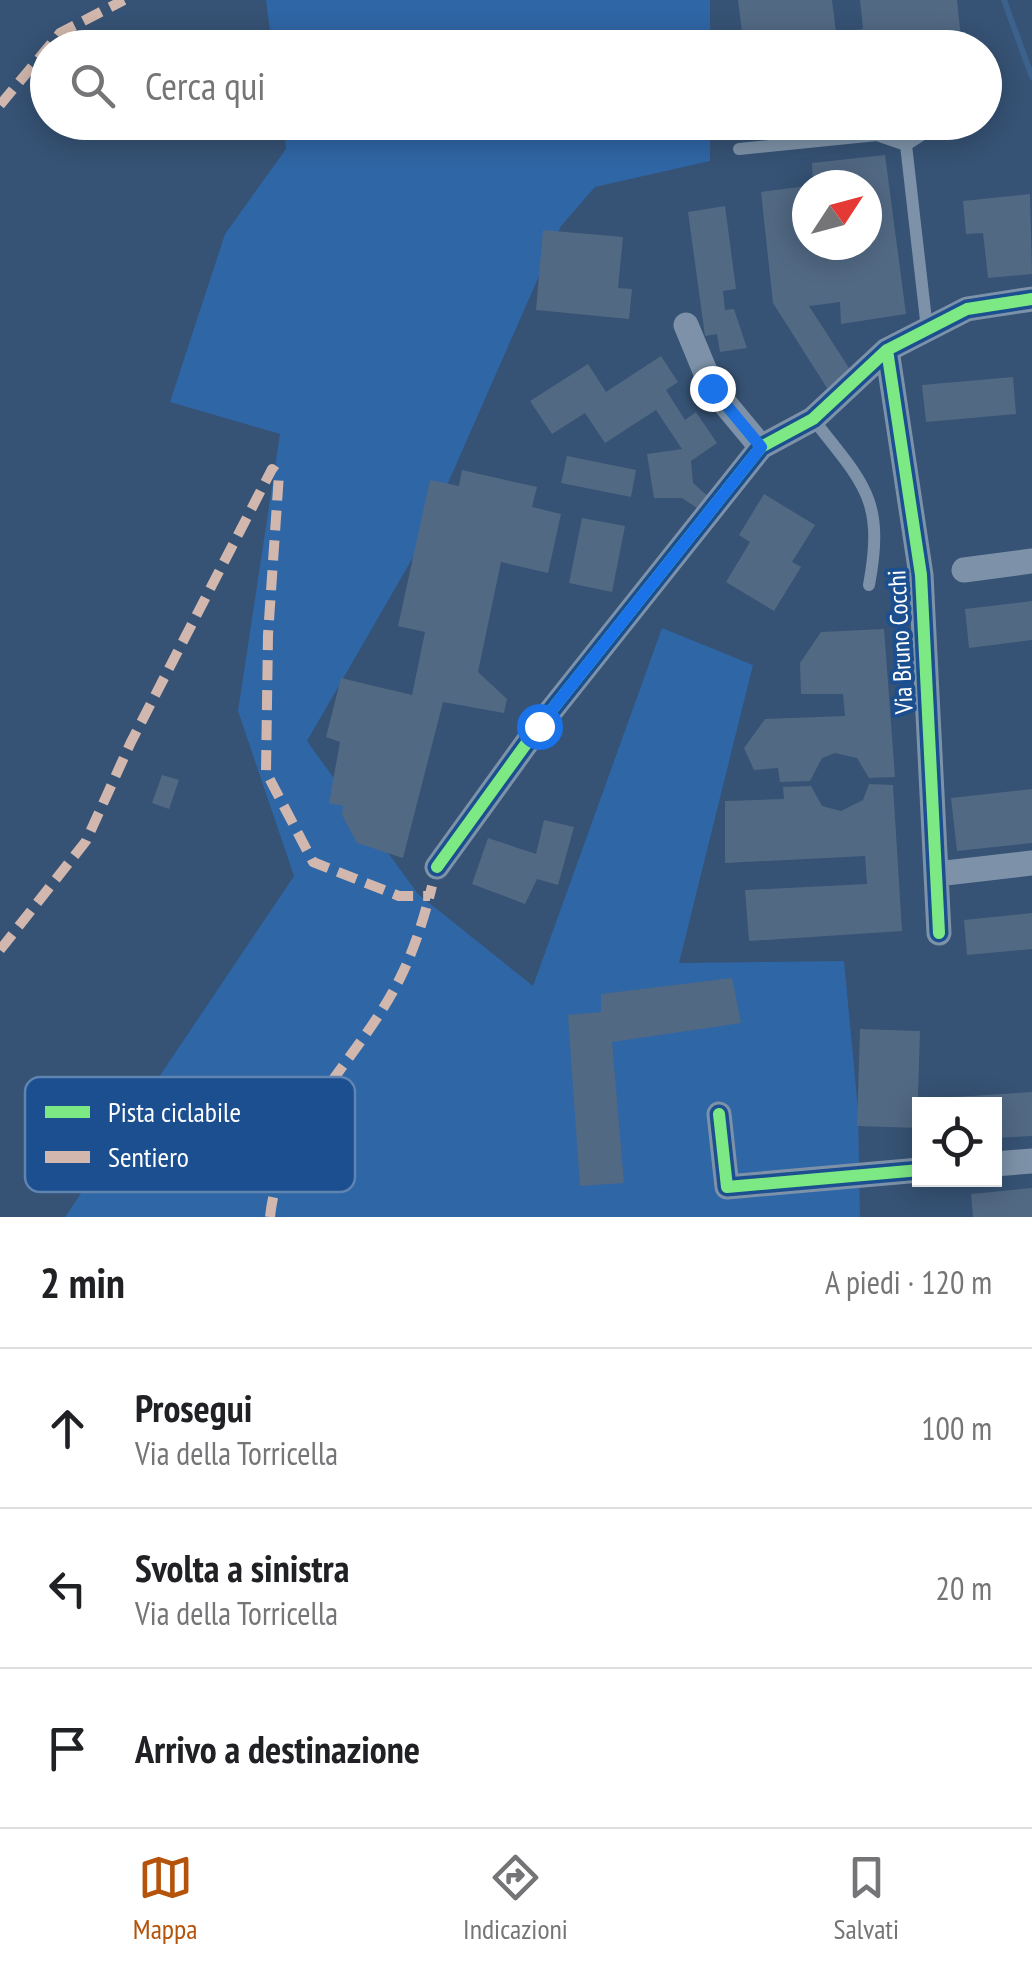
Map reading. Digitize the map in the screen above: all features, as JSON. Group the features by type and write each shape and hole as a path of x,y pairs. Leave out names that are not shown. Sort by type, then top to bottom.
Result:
{"street":[{"path":"436,866 539,726 761,447 813,418 887,350 967,309 1032,299"},
{"path":"686,325 712,388 761,447"},
{"name":"Via Bruno Cocchi","path":"887,350 921,575 938,934"},
{"path":"964,570 1032,561"},
{"path":"937,874 1032,863"},
{"path":"720,1114 727,1187 912,1171"},
{"path":"1002,1163 1032,1160"}],"lane":[{"path":"739,149 828,140"},
{"path":"892,140 906,145"},
{"path":"906,145 914,140"},
{"path":"906,145 927,330"},
{"path":"813,418 864,484 874,512 877,542 868,586"}],"shaded area":[{"path":"266,0 710,0 710,30 270,30"},
{"path":"285,140 710,140 710,161 595,187 561,226 423,540 307,741 418,894 533,986 662,628 753,665 679,963 844,961 858,1109 860,1217 65,1217 82,1192 355,1192 355,1077 159,1077 294,876 238,711 280,434 170,402 225,234 286,149"}],"building":[{"path":"738,0 832,0 836,30 742,30"},
{"path":"860,0 957,0 960,30 854,30 863,29"},
{"path":"885,155 906,314 841,324 840,302 809,306 851,371 827,388 773,303 761,192 792,188 792,260 882,260 882,170 812,170 812,163"},
{"path":"1030,194 1032,274 988,278 983,233 966,234 963,201"},
{"path":"725,206 736,289 723,291 725,310 734,309 747,348 720,352 717,334 705,336 688,212"},
{"path":"543,230 623,237 618,288 632,289 629,319 536,310"},
{"path":"661,356 678,382 666,390 685,420 696,412 717,443 691,461 693,483 709,497 700,510 682,498 654,498 647,454 682,449 656,410 605,443 585,413 552,434 530,401 588,364 606,392"},
{"path":"1013,377 1016,414 926,422 922,385"},
{"path":"567,456 636,470 631,497 561,483"},
{"path":"462,470 537,487 532,507 561,514 548,573 501,562 478,672 507,699 504,713 443,702 403,858 357,843 342,815 343,806 329,803 340,742 326,737 341,678 412,695 425,632 398,626 430,480 459,486"},
{"path":"764,494 815,525 792,562 801,567 774,611 726,582 750,542 739,535"},
{"path":"582,518 625,526 612,592 569,583"},
{"path":"1032,601 1032,640 969,648 965,609"},
{"path":"884,629 895,777 869,778 857,758 835,753 822,758 810,781 780,782 778,768 754,770 744,748 765,719 845,716 843,694 801,694 800,663 821,632"},
{"path":"162,775 179,780 169,809 152,803"},
{"path":"869,784 893,785 902,931 749,941 745,890 867,884 865,856 725,863 725,801 784,799 783,787 811,786 822,806 841,811 863,800"},
{"path":"1032,789 1032,843 957,851 951,798"},
{"path":"544,820 574,827 558,885 537,879 525,904 472,884 488,838 536,854"},
{"path":"1032,913 1032,949 967,955 964,920"},
{"path":"732,978 741,1023 612,1042 624,1183 580,1186 568,1015 601,1012 601,994"},
{"path":"860,1029 920,1031 918,1097 912,1097 912,1128 857,1126"},
{"path":"1032,1092 1032,1136 1002,1138 1002,1097 955,1097"},
{"path":"1032,1188 1032,1217 973,1217 971,1194"}],"waterway":[{"path":"1004,0 1032,77"}],"marked path":[{"path":"66,30 124,0"},
{"path":"0,105 30,69"},
{"path":"0,950 86,841 131,742 272,469 279,474 268,635 266,772 313,862 399,896 430,896"},
{"path":"336,1077 402,974 432,886"},
{"path":"270,1217 275,1192"}],"cycle path":[{"path":"437,867 539,726 761,447 813,419 887,350 967,309 1032,299"},
{"path":"887,350 921,575 939,933"},
{"path":"719,1114 727,1187 912,1171"}],"route":[{"path":"539,726 705,523 761,447 712,388"}]}
